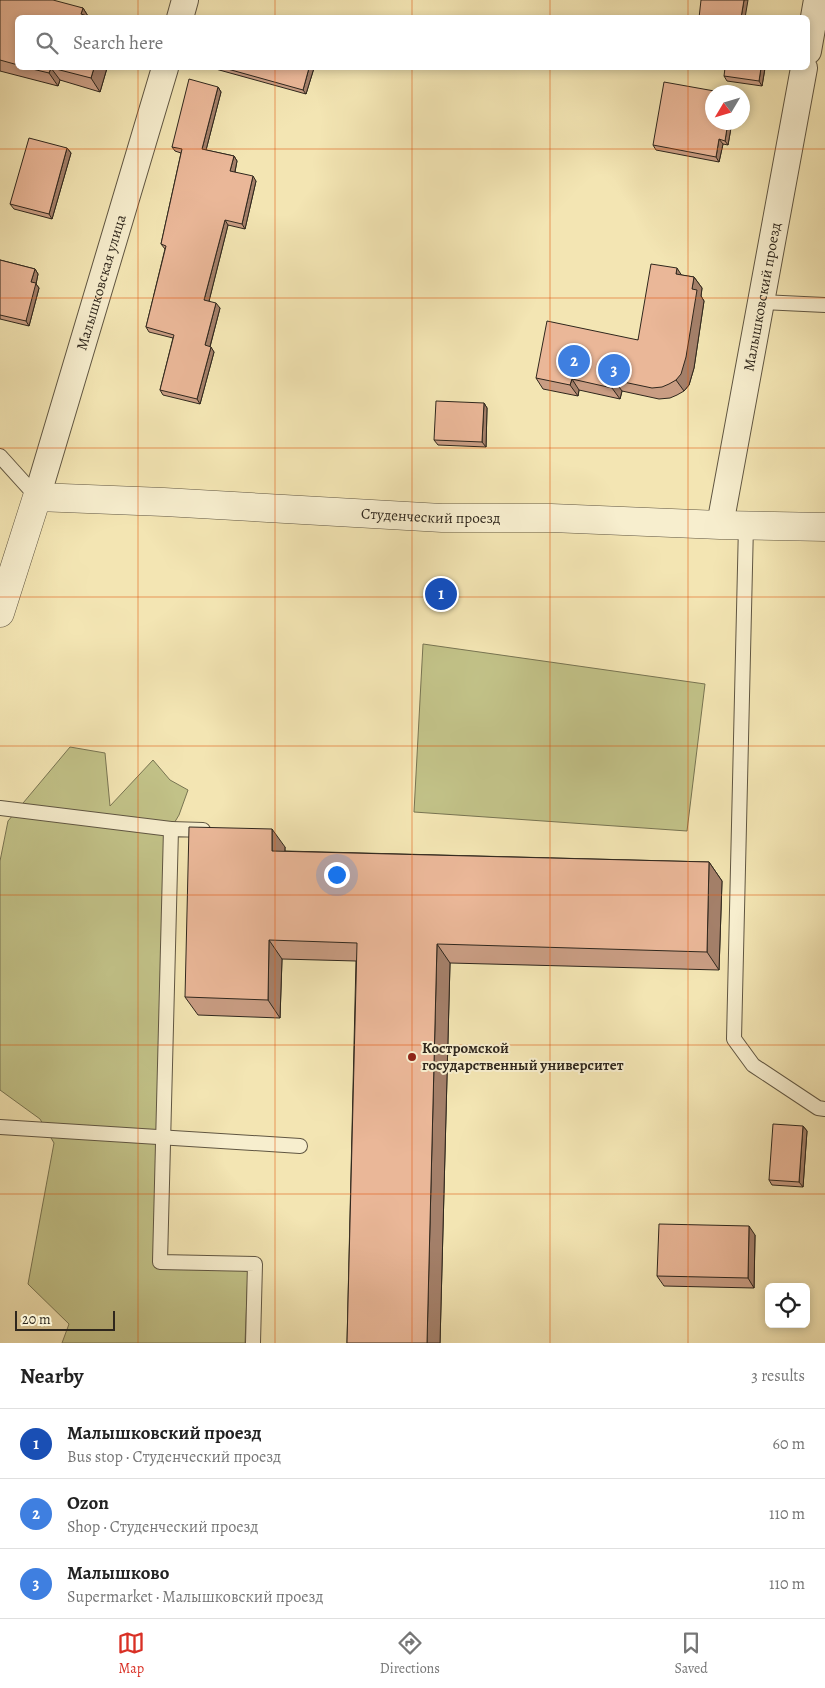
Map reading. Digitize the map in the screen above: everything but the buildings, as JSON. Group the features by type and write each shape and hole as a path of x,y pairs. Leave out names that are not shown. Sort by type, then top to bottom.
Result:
{"street":[{"path":"181,15 185,0"},
{"path":"810,44 818,14"},
{"name":"Малышковская улица","path":"37,497 164,70"},
{"name":"Малышковский проезд","path":"733,525 761,302 804,70"},
{"path":"0,613 37,497"},
{"name":"Студенческий проезд","path":"37,497 164,502 442,518 551,518 825,527"}],"lane":[{"path":"761,302 825,305"},
{"path":"0,456 37,497"},
{"path":"733,525 734,1039 753,1065 818,1108 825,1109"},
{"path":"0,808 171,829 203,830"},
{"path":"171,829 160,1262 255,1264 253,1343"},
{"path":"0,1128 300,1146"}],"green space":[{"path":"423,644 705,684 687,831 414,812"},
{"path":"70,747 105,753 110,806 153,760 170,780 188,790 179,815 167,835 154,1264 248,1271 245,1343 62,1343 69,1324 28,1284 54,1143 40,1119 0,1090 0,861 8,821"}],"place":[{"name":"Ozon","path":"574,361"},
{"name":"Малышково","path":"614,370"},
{"name":"Малышковский проезд","path":"441,594"},
{"name":"Костромской государственный университет","path":"412,1057"}]}
